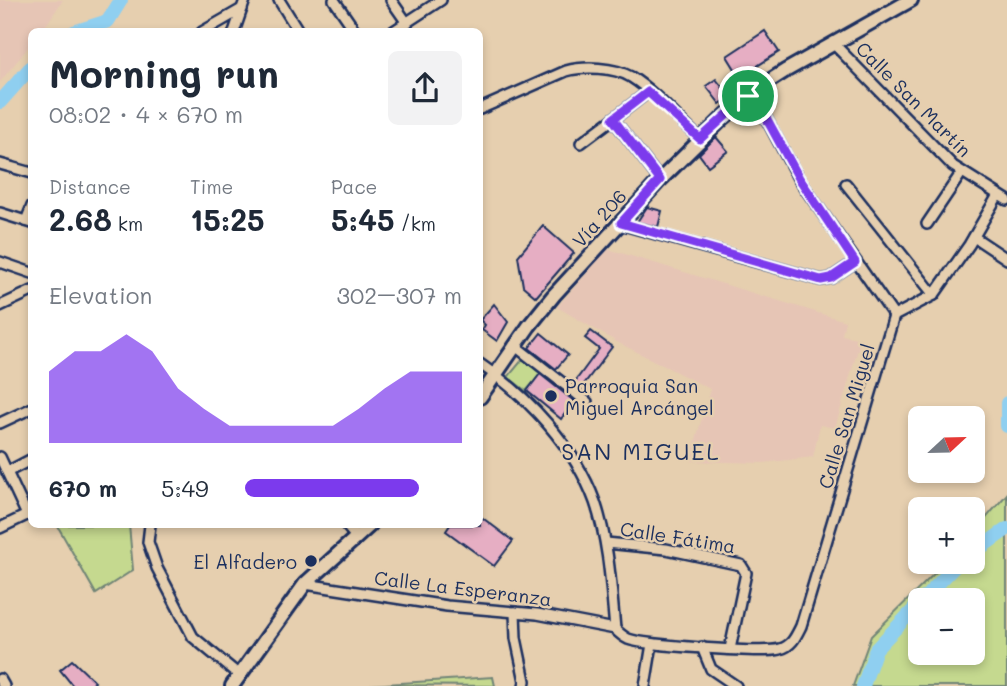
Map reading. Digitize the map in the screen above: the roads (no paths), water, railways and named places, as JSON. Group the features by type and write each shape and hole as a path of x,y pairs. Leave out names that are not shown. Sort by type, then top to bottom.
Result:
{"main road":[{"name":"Vía 206","path":"483,392 514,345 554,295 700,139 752,92 911,0"},
{"path":"236,681 305,584 366,528"}],"street":[{"path":"279,0 296,28"},
{"path":"334,0 353,28"},
{"path":"391,0 407,23"},
{"path":"399,28 429,3 441,0"},
{"path":"208,28 243,5"},
{"path":"235,28 243,5"},
{"name":"Calle San Martín","path":"833,43 953,166 1002,198"},
{"path":"483,108 577,68 602,69 629,76 700,139"},
{"path":"581,143 648,92"},
{"path":"752,92 799,178 894,316 934,295 1002,198"},
{"path":"613,119 660,180"},
{"path":"0,164 28,172"},
{"path":"927,224 962,172"},
{"path":"846,184 934,295"},
{"path":"0,213 28,222"},
{"path":"621,223 821,280 831,278 855,262"},
{"path":"974,237 1007,259"},
{"path":"0,262 28,272"},
{"path":"0,306 28,294"},
{"name":"Calle San Miguel","path":"652,644 778,650 793,640 801,626 894,316"},
{"path":"514,345 587,402"},
{"path":"483,366 541,416 559,439 595,501 606,543 615,629"},
{"path":"0,423 28,410"},
{"path":"0,457 28,512"},
{"path":"7,472 28,461"},
{"path":"0,528 28,514"},
{"path":"150,528 148,542 157,568 193,637 236,681"},
{"path":"348,528 356,537"},
{"name":"Calle Fátima","path":"606,543 666,550 741,565 746,573 730,649"},
{"name":"Calle La Esperanza","path":"305,584 447,606 515,612 615,629 627,639 652,644"},
{"path":"515,612 516,638 526,681 524,686"},
{"path":"645,686 652,644"},
{"path":"702,647 711,669 736,686"},
{"path":"0,679 4,686"}],"waterway":[{"path":"86,28 108,21 121,0"},
{"path":"0,102 28,70"},
{"path":"1007,403 1007,426"},
{"path":"985,545 1007,529"},
{"path":"863,686 876,649 948,574"}],"place":[{"name":"Parroquia San Miguel Arcángel","path":"551,396"},
{"name":"El Alfadero","path":"311,561"}],"district":[{"name":"SAN MIGUEL","path":"641,451"}]}
